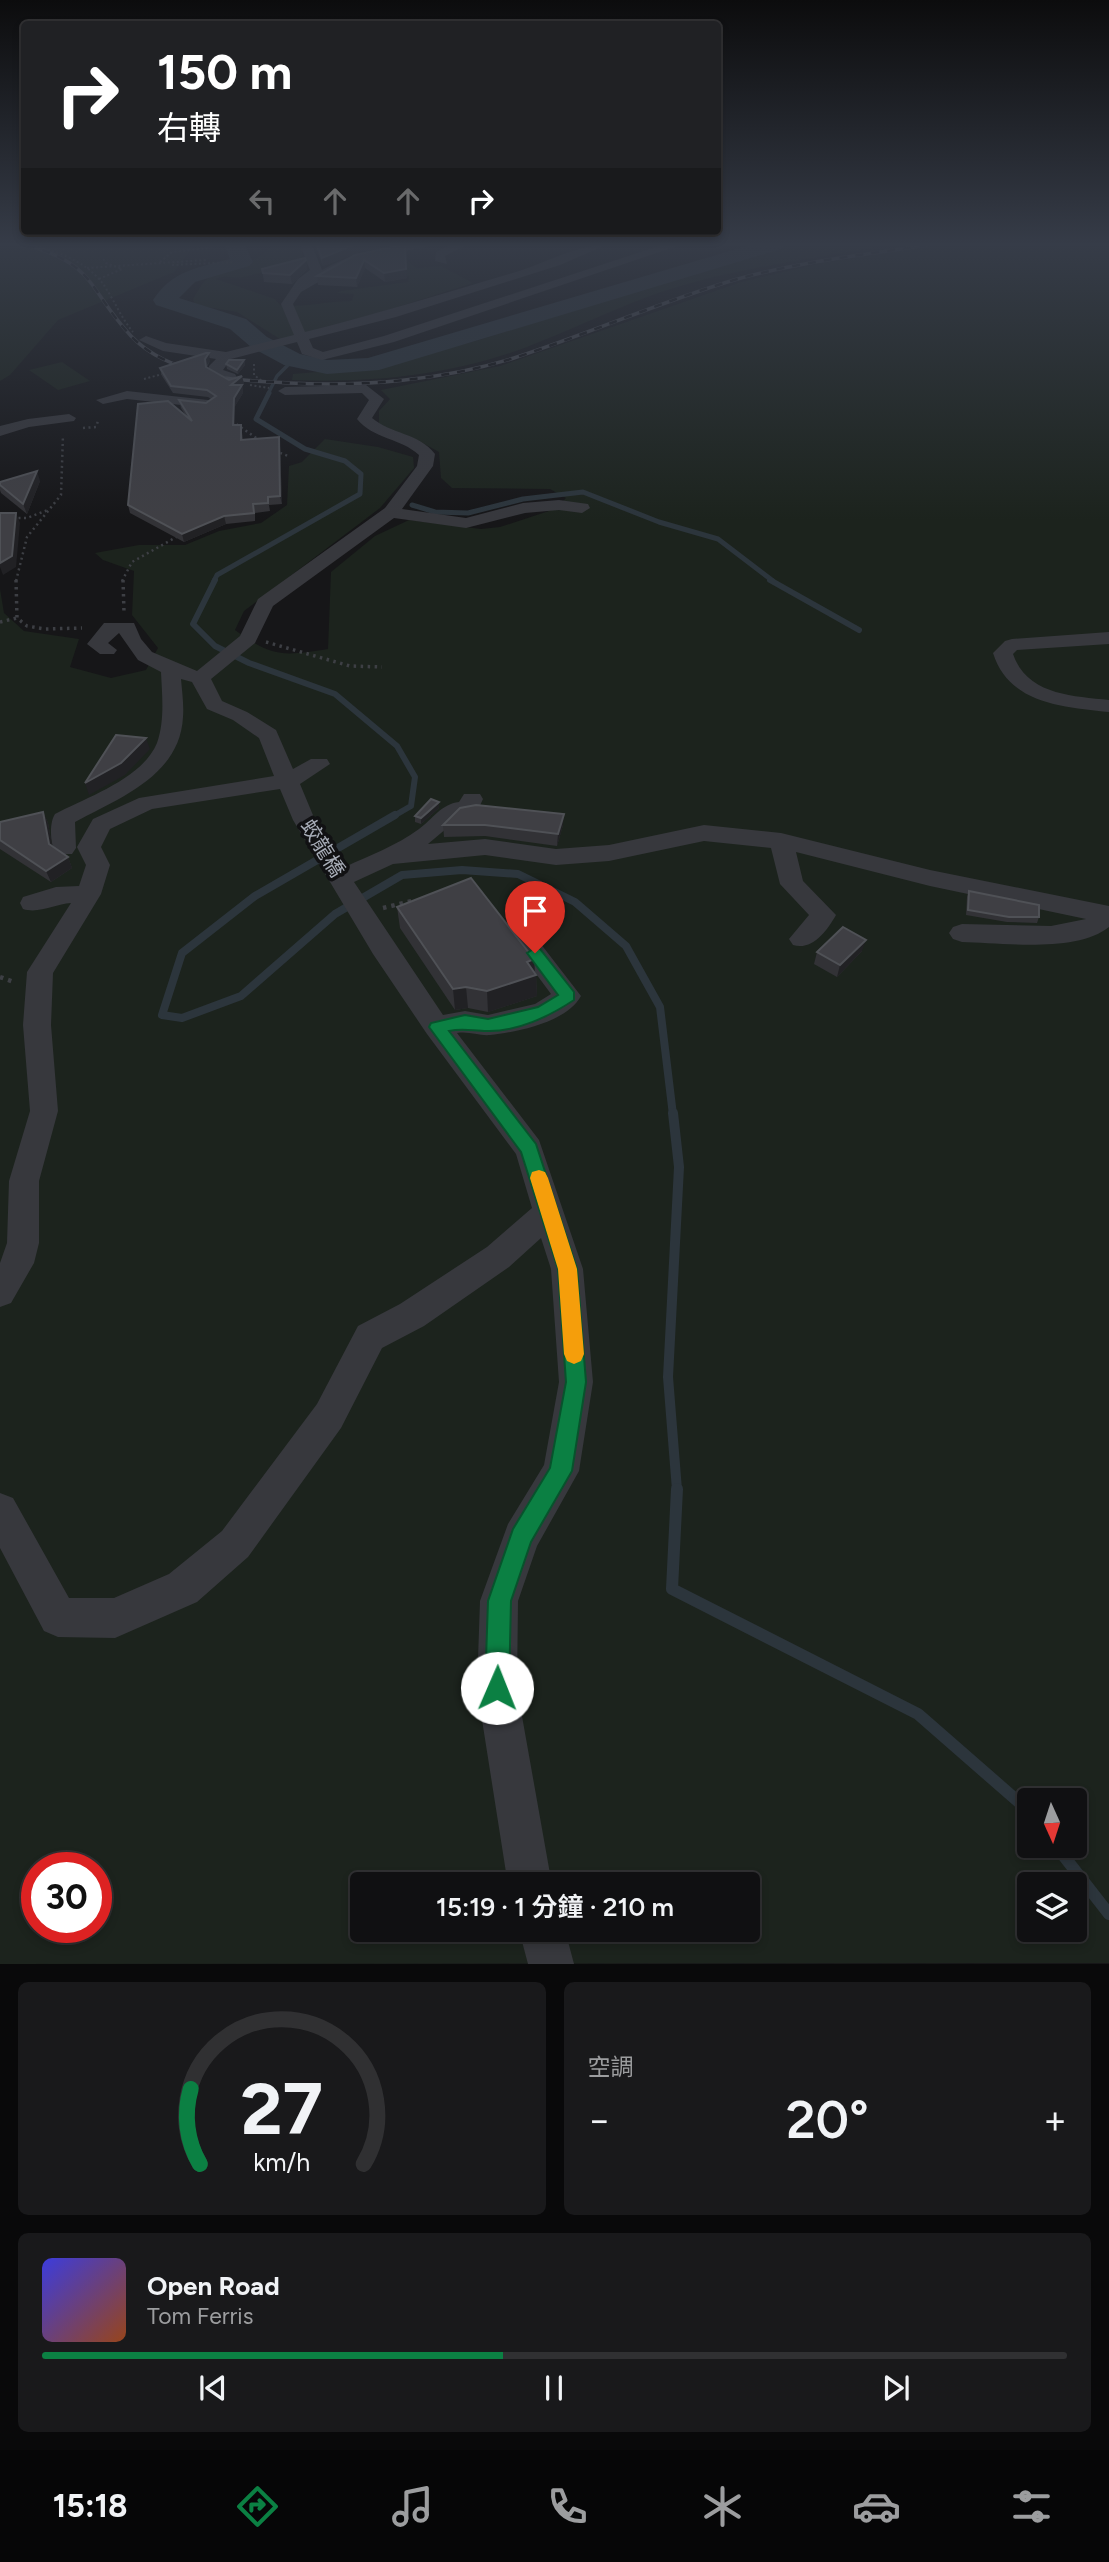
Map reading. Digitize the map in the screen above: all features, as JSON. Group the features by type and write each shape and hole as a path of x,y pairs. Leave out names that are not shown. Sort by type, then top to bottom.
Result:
{"street":[{"path":"296,337 307,351 314,355 346,351 391,337"},
{"path":"146,340 163,347 228,356 308,337"},
{"path":"228,356 216,366 216,372 230,377 232,381"},
{"path":"107,650 97,643 119,627 150,661 200,678 248,639 265,603 391,512 425,466 427,454 421,446 375,431 365,419 377,399 366,389 285,391"},
{"path":"103,400 127,395 208,404"},
{"path":"0,430 69,418"},
{"path":"391,512 466,523 491,519 523,508 559,505 582,508"},
{"path":"1109,638 1012,645 1003,653 1005,665 1024,687 1068,701 1109,706"},
{"path":"100,812 152,766 167,744 173,718 171,668"},
{"name":"蛟龍橋","path":"200,678 214,705 240,716 268,735 304,820 362,914 437,1027 529,1149 567,1269 576,1382 561,1471 521,1537 499,1601 497,1688 528,1872"},
{"path":"64,848 63,819 288,781 318,764"},
{"path":"341,878 427,835 454,810 468,809 472,799"},
{"path":"0,1292 18,1263 23,1243 24,1181 44,1111 37,1025 40,972 89,894 98,865 89,847 102,824 100,812"},
{"path":"389,856 485,847 556,857 609,853 704,833 781,841 930,878 1108,915"},
{"path":"781,841 792,884 824,915 802,939"},
{"path":"32,903 57,895 89,894"},
{"path":"962,933 1051,935 1091,929 1108,915"},
{"path":"437,1027 465,1021 488,1025 532,1015 543,1012 568,996 518,932"},
{"path":"0,1511 58,1618 116,1618 183,1588 235,1544 329,1416 370,1338 412,1315 477,1272 550,1211"},
{"path":"545,1942 551,1964"}],"path":[{"path":"139,337 146,340"},
{"path":"208,404 208,417 228,417 271,449 288,456"},
{"path":"69,418 59,448 62,492 59,502 23,540 15,606 17,618 27,626 45,629 119,627 119,588 124,568 145,553 183,534"},
{"path":"7,520 27,518 49,510"},
{"path":"0,622 17,618"},
{"path":"248,639 351,666 382,667"},
{"path":"398,904 418,900"}],"shaded area":[{"path":"0,337 43,337 10,375 0,381"},
{"path":"490,337 554,337 489,360 433,372 377,379 292,380 293,374 377,367"},
{"path":"584,337 1109,337 1109,1963 0,1964 0,589 4,613 24,631 79,639 70,667 111,678 146,670 158,648 132,615 134,571 103,560 95,553 139,545 185,545 219,531 261,523 287,505 289,466 302,462 325,439 378,447 413,457 414,468 380,508 244,611 235,630 259,646 279,653 328,649 331,572 375,536 409,520 481,529 500,527 555,509 566,498 550,489 452,488 441,478 439,452 419,441 379,428 379,411 390,399 381,390 500,366"},
{"path":"62,362 90,381 58,390 29,370"}],"building":[{"path":"209,353 205,359 206,367 229,380 242,376 231,385 242,385 234,398 233,425 241,425 241,440 279,437 280,496 268,497 268,503 253,504 254,513 224,516 182,534 128,505 138,404 168,401 192,421 179,400 206,403 216,396 207,390 171,386 160,368"},
{"path":"229,360 244,360 237,370 226,364"},
{"path":"37,471 23,504 0,485 0,482"},
{"path":"0,513 16,513 12,556 0,563"},
{"path":"116,735 146,738 121,763 85,783"},
{"path":"431,799 439,802 421,818 415,816"},
{"path":"476,805 564,814 558,834 485,825 443,825 460,808"},
{"path":"43,812 49,844 68,857 46,871 0,840 0,822"},
{"path":"471,878 534,959 527,962 536,975 487,991 466,987 453,989 397,907"},
{"path":"969,891 1039,905 1039,917 1009,917 968,910"},
{"path":"843,927 866,940 840,965 817,952"}],"waterway":[{"path":"253,337 293,360 327,367 370,365 465,337"},
{"path":"268,394 277,376 293,360"},
{"path":"214,581 217,575 360,494 361,474 345,461 305,449 256,419 269,393"},
{"path":"412,505 435,512 468,513 523,499 583,492 659,522 718,539 773,581"},
{"path":"215,580 193,624 215,646 249,663 335,694 397,746 415,777 411,806 392,817"},
{"path":"770,580 859,630"},
{"path":"395,815 255,896 182,953 162,1015 182,1018 241,996 335,914 402,875 462,870 518,874 575,902 626,946 660,1007 673,1115"},
{"path":"673,1113 679,1167 668,1377 677,1490"},
{"path":"677,1490 672,1589 918,1714 1017,1801"},
{"path":"1065,1858 1109,1914"}],"railway":[{"path":"132,337 163,359 200,373 222,378 317,384 374,383 459,372 514,358 575,337"}],"slow traffic":[{"path":"539,1178 567,1269 574,1354"}],"route":[{"path":"497,1688 499,1601 521,1537 561,1471 576,1382 567,1269 529,1149 437,1027 465,1021 488,1025 525,1017 543,1012 568,996 535,953"}]}
